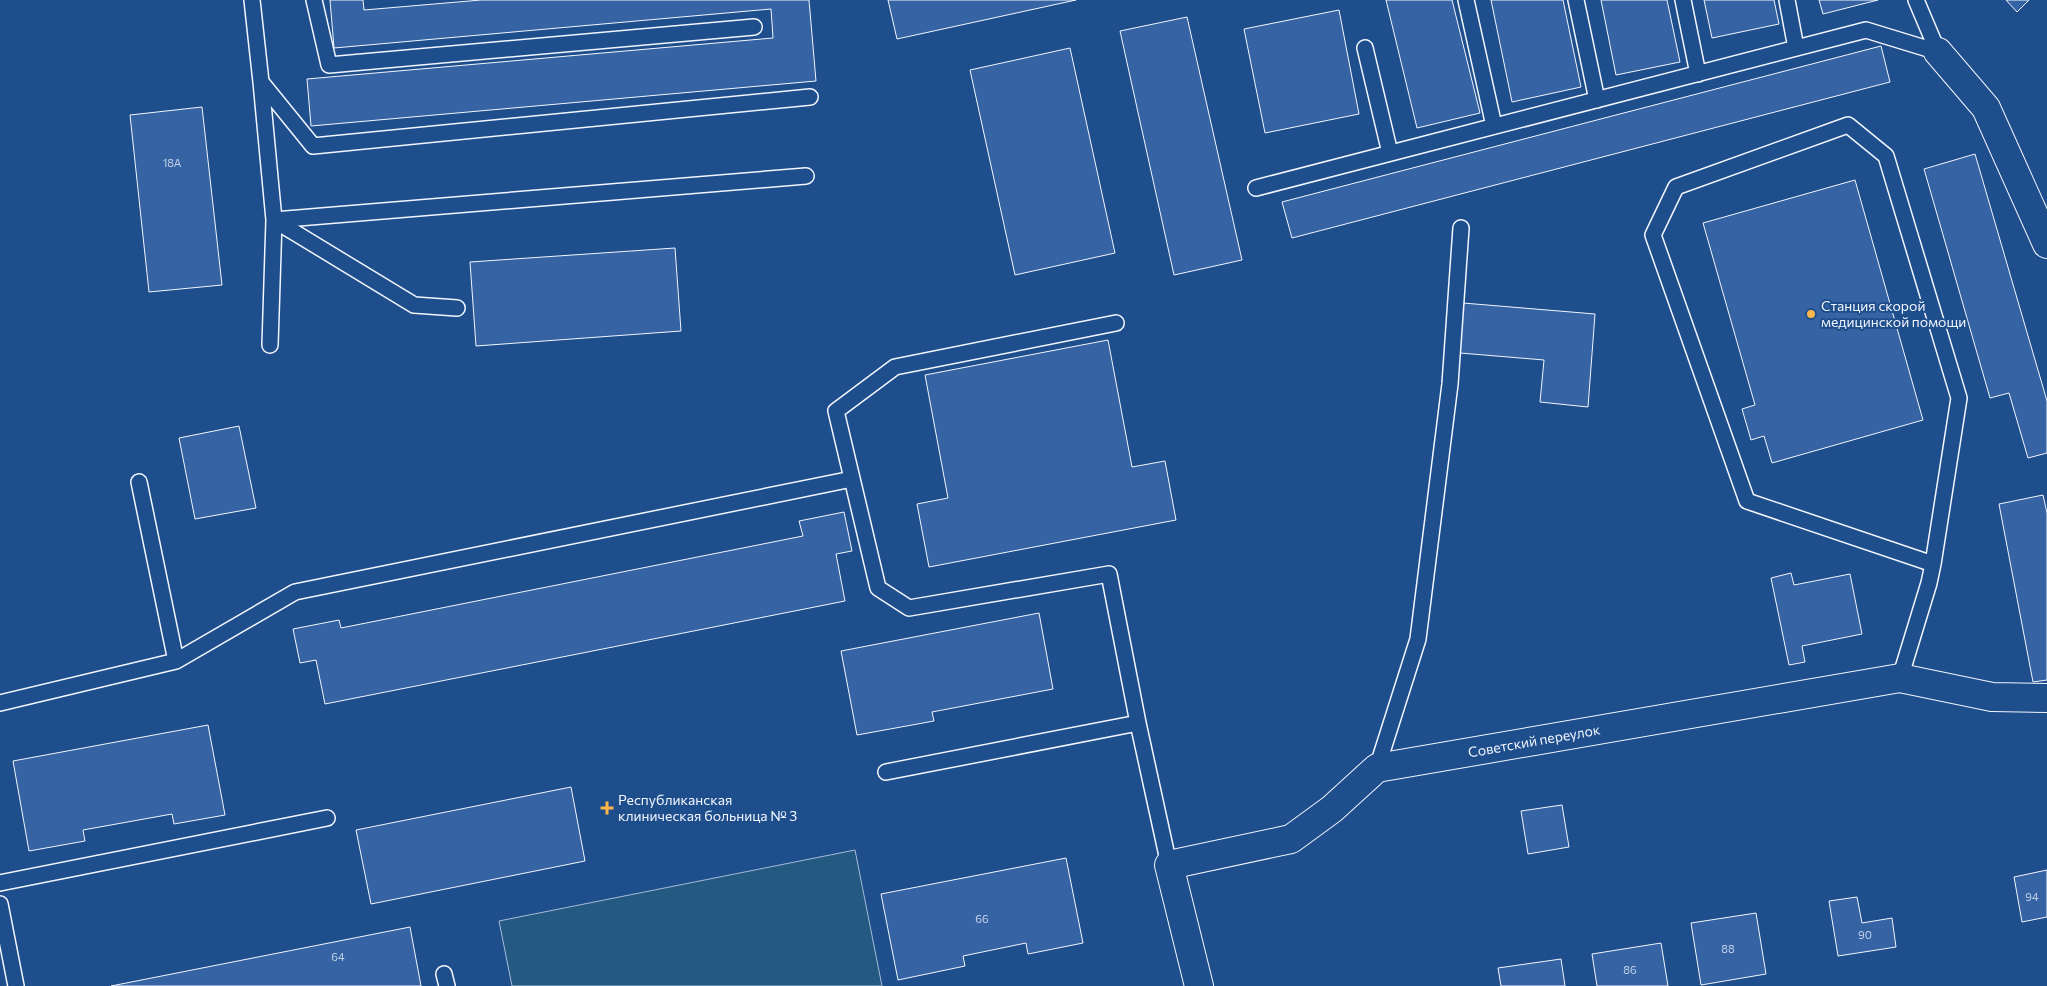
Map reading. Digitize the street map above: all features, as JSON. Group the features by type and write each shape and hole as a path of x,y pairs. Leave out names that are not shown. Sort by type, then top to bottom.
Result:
{"street":[{"path":"1938,52 1986,108 2047,244"},
{"name":"Советский переулок","path":"1377,768 1900,678 1992,697 2047,698"},
{"path":"1198,986 1169,865 1291,840 1332,809 1377,768"}],"lane":[{"path":"252,0 274,220 270,345"},
{"path":"314,0 329,65 754,28"},
{"path":"1466,0 1494,126"},
{"path":"1576,0 1597,100"},
{"path":"1683,0 1698,74"},
{"path":"1786,0 1796,48"},
{"path":"1916,0 1938,52"},
{"path":"1256,188 1866,30 1938,52"},
{"path":"1365,48 1390,153"},
{"path":"261,82 313,146 810,97"},
{"path":"1900,678 1929,583 1933,564 1959,398 1886,156 1848,125 1676,187 1653,235 1747,501 1933,564"},
{"path":"274,220 806,176"},
{"path":"274,220 414,305 457,308"},
{"path":"1377,768 1418,639 1450,384 1461,228"},
{"path":"1116,323 895,367 836,411 878,588 909,608 1109,574 1138,723 1169,865"},
{"path":"0,703 176,661 295,592 852,479"},
{"path":"138,482 176,661"},
{"path":"886,772 1138,723"},
{"path":"0,883 328,818"},
{"path":"0,904 16,986"}],"shaded area":[{"path":"855,850 882,986 512,986 499,921"}],"building":[{"path":"330,0 363,0 364,10 481,0 809,0 816,81 311,126 307,79 773,38 771,9 334,48"},
{"path":"888,0 1076,0 897,39"},
{"path":"1386,0 1452,0 1480,113 1417,128"},
{"path":"1491,0 1563,0 1581,87 1512,102"},
{"path":"1601,0 1667,0 1680,62 1616,75"},
{"path":"1704,0 1774,0 1779,24 1712,38"},
{"path":"1819,0 1878,0 1823,14"},
{"path":"2006,0 2029,0 2017,12"},
{"path":"1339,10 1359,114 1265,133 1244,29"},
{"path":"1187,17 1242,260 1174,275 1120,31"},
{"path":"1881,46 1890,82 1292,238 1282,202"},
{"path":"1070,48 1115,253 1015,275 970,70"},
{"path":"202,107 222,285 149,292 130,115"},
{"path":"1975,154 2047,401 2047,453 2028,458 2009,393 1990,398 1924,169"},
{"name":"Станция скорой медицинской помощи","path":"1855,180 1923,420 1772,463 1764,436 1751,440 1742,409 1755,405 1703,223"},
{"path":"675,248 681,331 476,346 470,262"},
{"path":"1463,303 1595,314 1588,407 1540,402 1544,360 1460,353"},
{"path":"1108,340 1132,467 1165,461 1176,520 929,567 917,504 948,498 925,375"},
{"path":"239,426 256,508 195,519 179,438"},
{"path":"2043,495 2047,513 2047,680 2033,682 1999,504"},
{"path":"844,512 852,551 836,554 845,601 325,704 316,660 300,663 293,629 339,620 341,628 803,536 799,521"},
{"path":"1791,573 1794,585 1850,574 1862,634 1802,646 1805,662 1789,665 1771,578"},
{"path":"1039,613 1053,689 932,712 934,721 857,735 841,651"},
{"path":"208,725 225,815 174,824 172,814 83,830 85,841 29,851 13,761"},
{"path":"571,787 585,861 371,904 356,830"},
{"path":"1562,805 1569,847 1528,854 1521,811"},
{"path":"1066,858 1083,943 1028,954 1026,943 963,956 965,966 898,980 881,894"},
{"path":"2047,870 2047,917 2022,922 2014,877"},
{"path":"1857,897 1862,923 1892,918 1896,947 1838,956 1829,901"},
{"path":"1756,913 1766,974 1701,985 1691,923"},
{"path":"410,927 421,986 111,986"},
{"path":"1661,943 1668,986 1597,986 1592,954"},
{"path":"1561,959 1565,986 1501,986 1498,968"}],"place":[{"name":"Станция скорой медицинской помощи","path":"1811,314"},
{"name":"Республиканская клиническая больница № 3","path":"607,808"}]}
